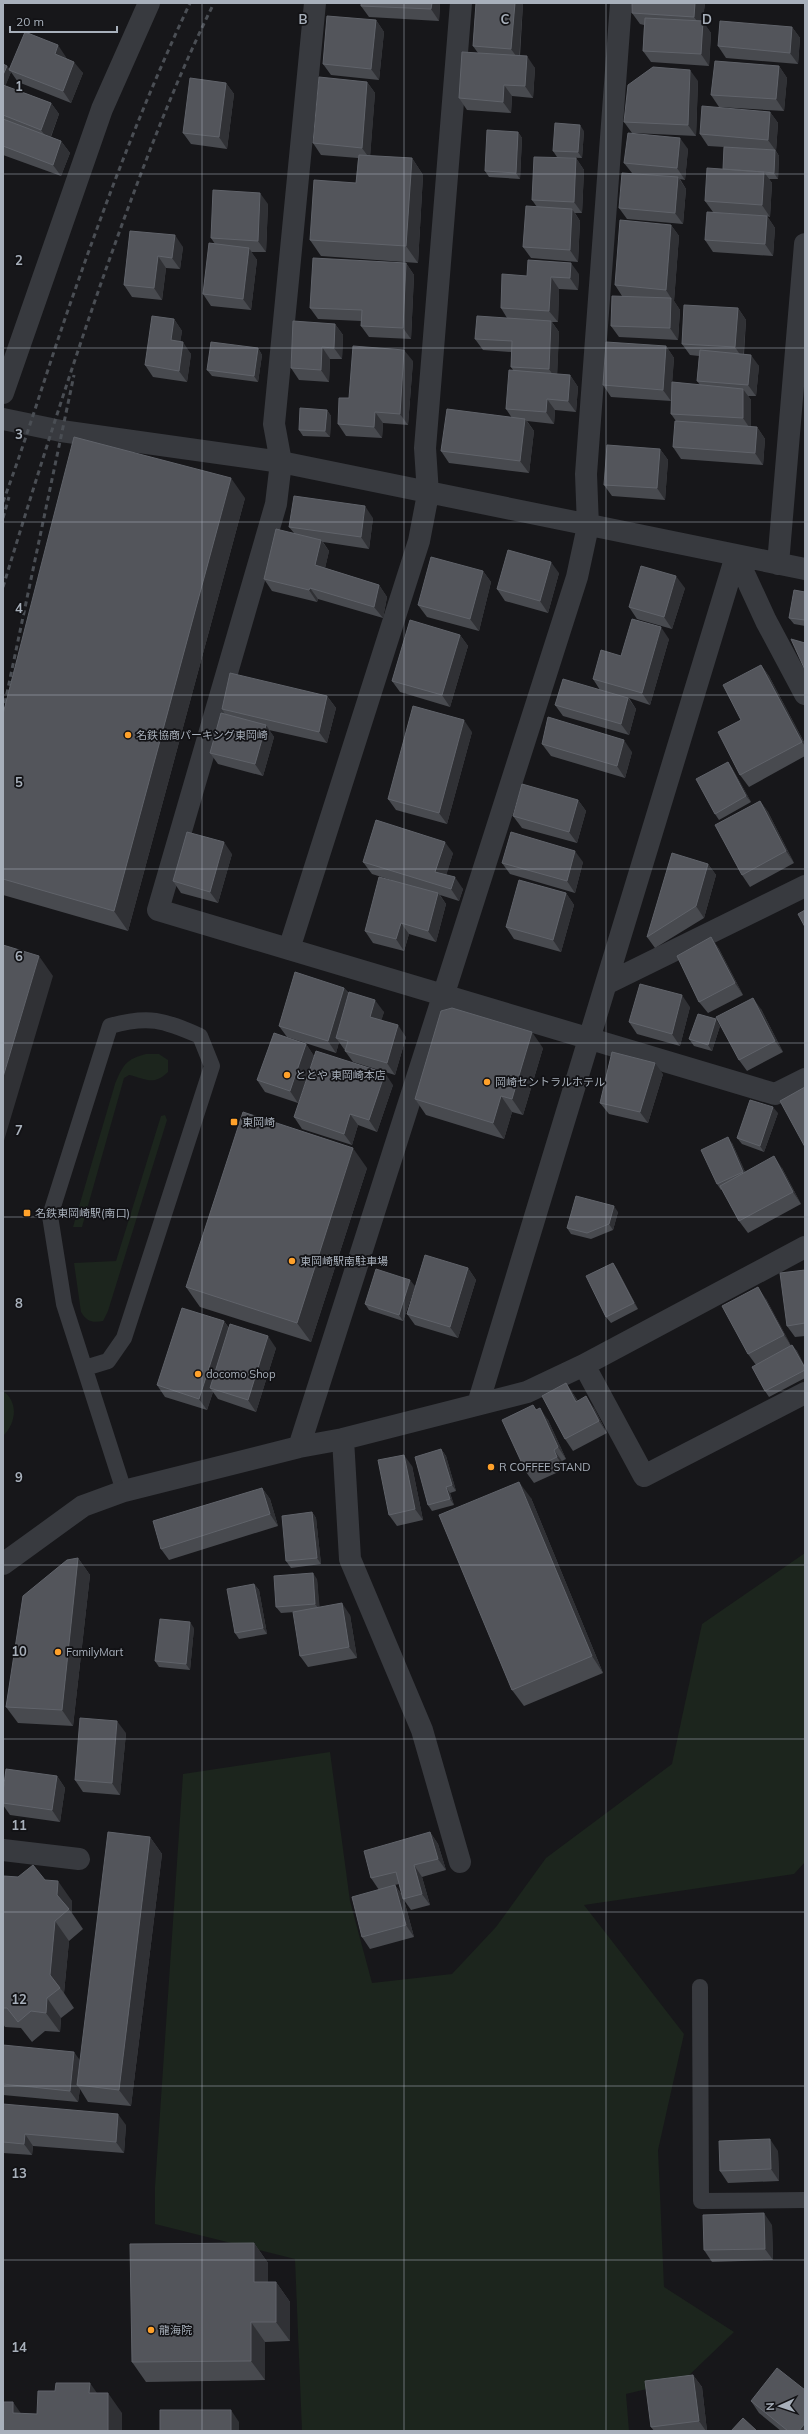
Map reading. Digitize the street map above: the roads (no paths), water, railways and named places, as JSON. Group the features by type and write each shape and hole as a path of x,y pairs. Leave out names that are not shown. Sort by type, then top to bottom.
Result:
{"street":[{"path":"3,393 102,109 149,3"},
{"path":"315,3 274,424 281,462 276,504 158,910 775,1094 805,1079"},
{"path":"289,949 419,541 428,494 425,448 461,3"},
{"path":"299,1448 442,995 578,577 588,526 586,474 621,3"},
{"path":"778,564 805,244"},
{"path":"3,419 62,431 281,462 428,494 805,569"},
{"path":"736,556 766,621 805,694"},
{"path":"478,1404 589,1038 608,983 736,556"},
{"path":"608,983 805,886"},
{"path":"3,1564 83,1506 124,1491 299,1448 343,1439 527,1392 584,1365 805,1247"},
{"path":"584,1365 644,1476 805,1393"},
{"path":"343,1439 350,1558 422,1730 460,1862"},
{"path":"3,1850 79,1859"}],"lane":[{"path":"85,1368 108,1361 124,1338 212,1066 200,1036 169,1023 136,1019 110,1026 50,1216 64,1304 124,1491"},
{"path":"700,1987 701,2201 805,2200"}],"railway":[{"path":"3,502 101,217 143,109 190,3"},
{"path":"3,587 91,311 124,219 166,110 201,29 214,3"},
{"path":"3,712 74,375"},
{"path":"3,518 9,497"}],"place":[{"name":"名鉄協商パーキング東岡崎","path":"128,735"},
{"name":"ととや 東岡崎本店","path":"287,1075"},
{"name":"岡崎セントラルホテル","path":"487,1082"},
{"name":"東岡崎","path":"234,1122"},
{"name":"名鉄東岡崎駅(南口)","path":"27,1213"},
{"name":"東岡崎駅南駐車場","path":"292,1261"},
{"name":"docomo Shop","path":"198,1374"},
{"name":"R COFFEE STAND","path":"491,1467"},
{"name":"FamilyMart","path":"58,1652"},
{"name":"龍海院","path":"151,2330"}]}
